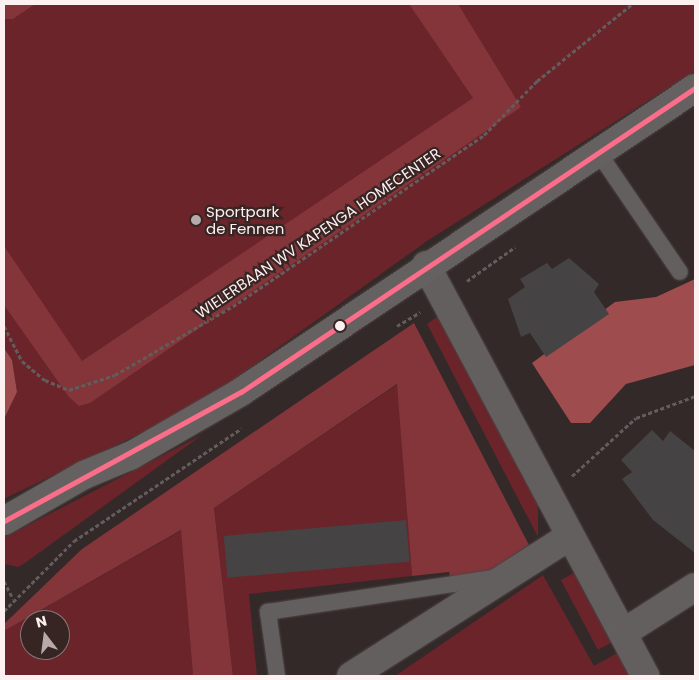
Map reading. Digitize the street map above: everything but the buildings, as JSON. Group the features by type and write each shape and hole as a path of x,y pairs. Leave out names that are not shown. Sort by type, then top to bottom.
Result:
{"main road":[{"path":"4,521 186,426 695,88"}],"street":[{"path":"426,265 645,676"},
{"path":"351,676 570,536"},
{"path":"623,633 695,587"}],"lane":[{"path":"598,152 680,272"},
{"path":"277,676 268,612 509,576"}],"path":[{"name":"WIELERBAAN WV KAPENGA HOMECENTER","path":"4,326 22,360 45,380 69,390 115,375 238,303 484,135 537,81 632,4"},
{"path":"549,497 636,418 695,396"},
{"path":"4,581 13,599"}],"shaded area":[{"name":"Sportpark de Fennen","path":"4,4 695,4 695,71 427,241 197,406 4,499 4,419 17,392 12,360 4,348"},
{"path":"4,4 35,4 13,19 4,19"},
{"path":"409,4 458,4 521,107 90,403 79,406 69,397 4,305 4,246 82,361 473,98"},
{"path":"695,279 695,365 626,384 590,423 571,423 532,363 615,302 656,297"},
{"path":"441,314 538,505 538,537 427,324"},
{"path":"414,323 529,545 491,570 467,578 451,580 449,572 412,576 397,384 214,508 233,676 193,676 181,530 41,610 20,610 20,622 4,631 4,624 82,549"},
{"path":"4,348 12,360 17,392 4,419"},
{"path":"398,384 412,576 249,594 257,676 233,676 214,508"},
{"path":"202,435 25,563 18,567 4,564 5,537"},
{"path":"182,530 193,676 4,676 4,631 20,622 20,660 70,660 70,610 41,610"},
{"path":"574,573 611,643 598,650 561,580"},
{"path":"543,575 594,666 617,653 629,676 395,676"}],"transit line":[{"path":"4,521 241,392 695,88"}],"place":[{"name":"Sportpark de Fennen","path":"196,220"}]}
